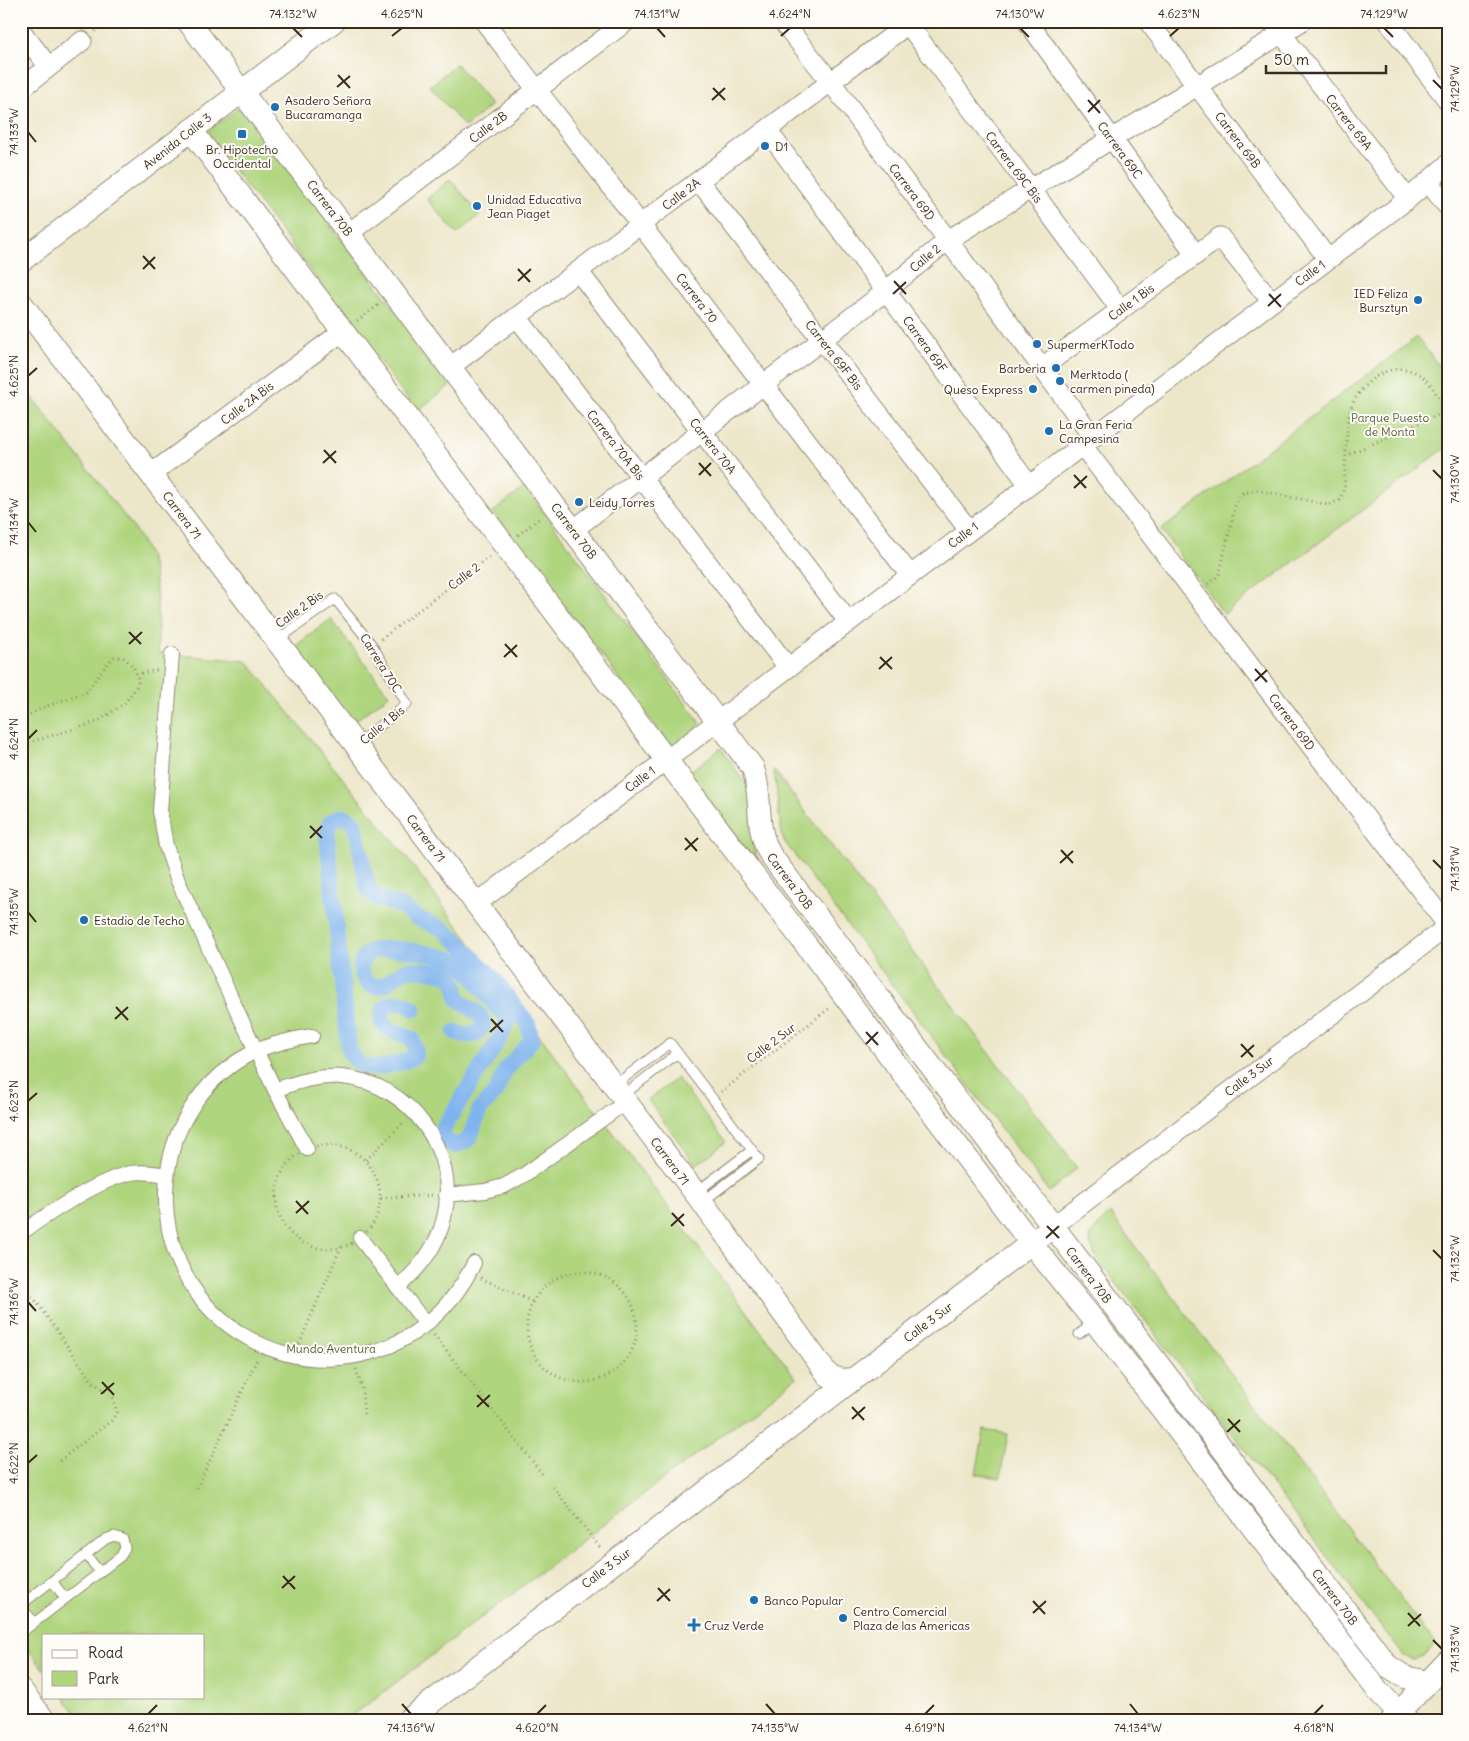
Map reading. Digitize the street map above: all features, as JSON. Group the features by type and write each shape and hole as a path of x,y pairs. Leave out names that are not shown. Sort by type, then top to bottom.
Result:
{"street":[{"name":"Carrera 70B","path":"188,21 754,768 758,784 759,828 763,843 770,856 1388,1666 1405,1677 1427,1682"},
{"name":"Avenida Calle 3","path":"21,261 334,21"},
{"name":"Carrera 70","path":"484,21 910,575"},
{"name":"Calle 2B","path":"350,233 627,21"},
{"name":"Carrera 69D","path":"782,21 831,82 948,240 1041,368 1088,441 1448,926"},
{"name":"Carrera 69C","path":"1027,21 1196,255"},
{"name":"Carrera 69B","path":"1148,21 1328,259"},
{"name":"Calle 2","path":"573,530 886,290 948,240 1196,86 1277,28 1302,21"},
{"path":"1388,21 1448,101"},
{"name":"Calle 2A","path":"450,367 910,23"},
{"name":"Carrera 69C Bis","path":"910,23 1030,189 1121,310"},
{"name":"Carrera 69A","path":"1277,28 1408,199"},
{"path":"21,31 49,67"},
{"path":"21,89 82,41"},
{"name":"Carrera 70B","path":"191,130 503,546 1031,1243 1087,1328 1399,1718"},
{"name":"Carrera 69F","path":"767,130 1029,485"},
{"name":"Calle 1","path":"476,904 1408,199 1448,164"},
{"name":"Carrera 69F Bis","path":"698,181 969,530"},
{"path":"1428,182 1448,207"},
{"name":"Calle 1 Bis","path":"1041,368 1220,237 1272,302"},
{"name":"Carrera 70A","path":"578,272 848,621"},
{"name":"Carrera 71","path":"21,303 621,1095 828,1375"},
{"name":"Carrera 70A Bis","path":"517,317 788,667"},
{"name":"Calle 2A Bis","path":"151,474 342,332"},
{"path":"171,661 160,811 166,846 178,881 256,1051 307,1149"},
{"name":"Calle 3 Sur","path":"408,1720 1448,926"},
{"path":"312,1036 282,1042 256,1051 221,1075 195,1104 176,1138 166,1175 166,1221 174,1250 190,1285 220,1320 259,1344 294,1356 333,1359 353,1356 397,1342 426,1324 449,1302 472,1268"},
{"path":"275,1090 301,1080 321,1077 342,1077 362,1080 399,1098 428,1128 444,1165 446,1195 444,1219 432,1249 412,1275 398,1286"},
{"path":"446,1195 485,1191 504,1186 524,1175 621,1095"},
{"path":"21,1233 54,1211 118,1178 144,1172 166,1175"},
{"path":"360,1238 426,1324"},
{"path":"822,1403 828,1387 828,1375 840,1380 853,1379"},
{"path":"1399,1718 1427,1682 1448,1661"},
{"path":"24,1699 44,1720"}],"lane":[{"name":"Calle 2 Bis","path":"277,640 335,599"},
{"name":"Carrera 70C","path":"335,599 372,645 407,704"},
{"name":"Calle 1 Bis","path":"356,745 407,704"},
{"path":"621,1095 670,1043 759,1159 698,1198"},
{"path":"621,1095 678,1053"},
{"path":"698,1198 752,1150"},
{"path":"21,1632 100,1572 124,1552 123,1539 110,1537 21,1606 34,1622"},
{"path":"86,1555 100,1572"},
{"path":"52,1581 65,1598"}],"path":[{"path":"342,332 395,293"},
{"path":"1202,589 1218,576 1236,502 1243,493 1257,490 1329,504 1336,503 1342,494 1350,412 1356,398 1373,378 1386,370 1402,368 1418,374 1437,393 1445,412 1347,455"},
{"name":"Calle 2","path":"372,645 555,506"},
{"path":"21,719 42,708 86,692 107,664 114,658 123,657 129,660 139,680 127,700 97,722 21,745"},
{"path":"136,674 171,661"},
{"name":"Calle 2 Sur","path":"713,1098 839,1001"},
{"path":"366,1160 414,1112"},
{"path":"338,1145 348,1148 366,1160 377,1177 381,1198 375,1220 360,1238 341,1248 325,1249 309,1246 295,1237 280,1218 276,1202 280,1178 294,1158 307,1149 317,1146 338,1145"},
{"path":"381,1198 446,1195"},
{"path":"294,1356 341,1248"},
{"path":"472,1268 533,1302"},
{"path":"583,1272 608,1278 627,1294 636,1312 638,1333 632,1352 619,1368 602,1379 582,1382 557,1376 537,1360 529,1342 527,1322 533,1302 545,1286 563,1275 583,1272"},
{"path":"21,1280 92,1381 113,1398 116,1406 115,1417 111,1421 58,1462"},
{"path":"426,1324 543,1474"},
{"path":"197,1488 261,1352 259,1344"},
{"path":"353,1356 362,1388 364,1416"},
{"path":"553,1487 612,1564"}],"green space":[{"path":"456,64 491,105 465,127 430,86"},
{"path":"240,107 452,384 417,411 206,133"},
{"path":"450,179 480,215 457,234 427,199"},
{"name":"Parque Puesto de Monta","path":"1417,337 1448,378 1448,446 1224,614 1161,530"},
{"name":"Mundo Aventura","path":"21,383 140,538 153,568 158,621 158,653 247,661 401,850 796,1378 347,1720 81,1720 65,1698 205,1698 205,1634 42,1634 42,1667 21,1640"},
{"path":"525,487 701,724 673,749 493,512"},
{"path":"331,619 389,695 352,723 294,647"},
{"path":"721,748 752,793 755,851 762,872 688,773"},
{"path":"773,769 1077,1168 1049,1192 784,841"},
{"path":"677,1078 726,1142 696,1165 648,1100"},
{"path":"1110,1213 1435,1644 1425,1655 1413,1660 1404,1656 1096,1257 1090,1244 1091,1234"},
{"path":"984,1430 1008,1434 1000,1478 976,1474"}],"waterway":[{"path":"414,1009 406,1004 395,1003 387,1006 381,1017 387,1028 412,1039 416,1051 415,1056 397,1064 374,1068 362,1066 358,1063 349,1051 327,835 329,824 336,819 342,817 355,824 368,889 379,899 401,906 417,918 443,929 495,980 528,1024 532,1040 506,1069 495,1093 480,1109 470,1137 455,1146 445,1140 442,1130 501,1036 508,1021 504,1013 498,1009 481,986 461,965 454,961 433,954 395,949 373,951 365,956 361,966 362,973 366,981 373,986 378,987 388,983 407,970 437,972 451,978 455,985 458,999 479,1014 484,1023 476,1034 464,1035 455,1032"}],"place":[{"name":"Asadero Señora Bucaramanga","path":"275,107"},
{"name":"Br. Hipotecho Occidental","path":"242,134"},
{"name":"D1","path":"765,146"},
{"name":"Unidad Educativa Jean Piaget","path":"477,206"},
{"name":"IED Feliza Bursztyn","path":"1418,300"},
{"name":"SupermerKTodo","path":"1037,344"},
{"name":"Barberia","path":"1056,368"},
{"name":"Merktodo ( carmen pineda)","path":"1060,381"},
{"name":"Queso Express","path":"1033,389"},
{"name":"La Gran Feria Campesina","path":"1049,431"},
{"name":"Leidy Torres","path":"579,502"},
{"name":"Estadio de Techo","path":"84,920"},
{"name":"Banco Popular","path":"754,1600"},
{"name":"Centro Comercial Plaza de las Americas","path":"843,1618"},
{"name":"Cruz Verde","path":"694,1625"}]}
